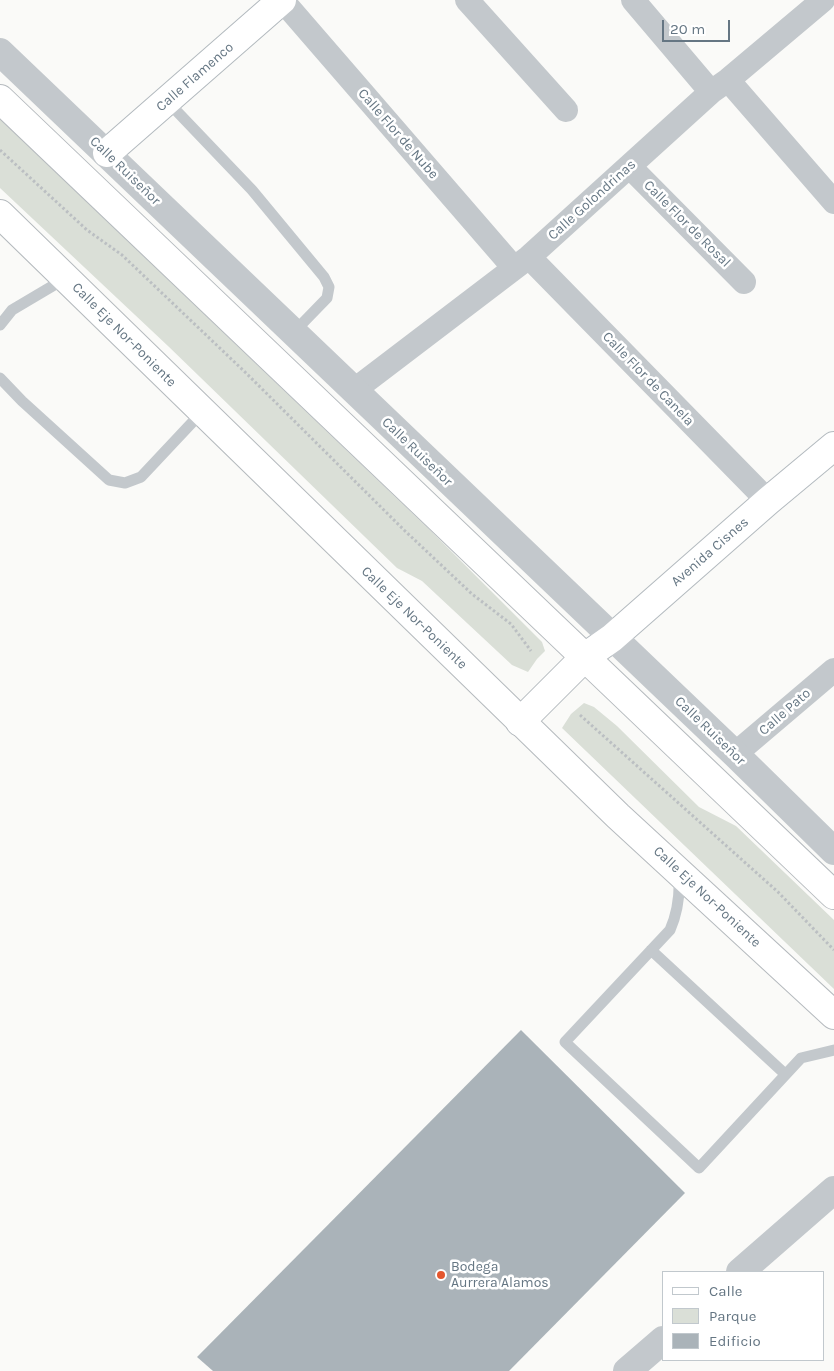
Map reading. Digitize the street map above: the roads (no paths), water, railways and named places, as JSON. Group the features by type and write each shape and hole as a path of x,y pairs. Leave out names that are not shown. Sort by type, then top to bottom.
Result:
{"main road":[{"name":"Calle Flamenco","path":"107,153 282,0"},
{"path":"0,99 834,895"},
{"name":"Calle Eje Nor-Poniente","path":"0,214 520,722 834,1015"},
{"name":"Avenida Cisnes","path":"520,722 585,657 612,638 768,501 834,446"}],"street":[{"name":"Calle Flor de Nube","path":"282,0 521,263"},
{"path":"467,0 566,110"},
{"path":"633,0 834,202"},
{"name":"Calle Golondrinas","path":"353,391 521,263 720,86 823,0"},
{"name":"Calle Ruiseñor","path":"0,52 735,754 834,852"},
{"name":"Calle Flor de Rosal","path":"630,167 744,282"},
{"name":"Calle Flor de Canela","path":"521,263 768,501"},
{"name":"Calle Pato","path":"735,754 834,670"},
{"path":"741,1271 834,1190"},
{"path":"627,1371 662,1341"}],"lane":[{"path":"167,101 252,190 324,277 329,287 327,298 293,332"},
{"path":"0,325 12,310 66,278"},
{"path":"0,378 22,401 109,480 125,483 141,476 202,412"},
{"path":"679,872 680,895 677,915 670,930 565,1042 699,1168 801,1058 834,1050"},
{"path":"651,950 785,1074"}],"place":[{"name":"Bodega Aurrera Alamos","path":"441,1275"}]}
